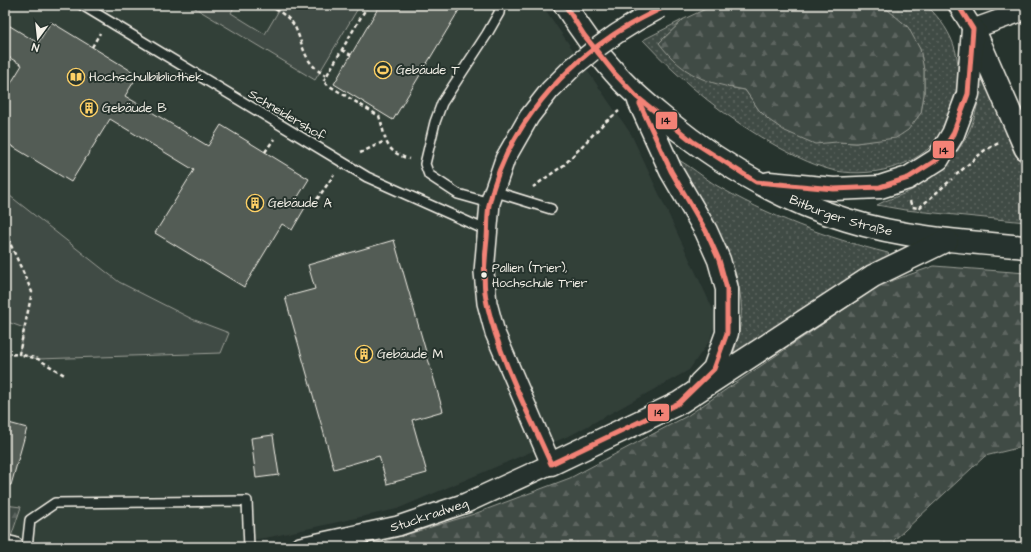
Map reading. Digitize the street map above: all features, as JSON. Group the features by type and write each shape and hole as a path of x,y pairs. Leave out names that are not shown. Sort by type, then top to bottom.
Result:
{"main road":[{"name":"Bitburger Straße","path":"565,5 588,40 615,74 637,97 692,141 756,182 801,205 848,221 947,240 1026,247"},
{"path":"973,29 1026,149"},
{"path":"756,182 834,189 880,187 908,178 938,159 953,134 968,94 973,29"},
{"path":"637,97 671,171 706,231 719,260 727,289 727,333 714,369 679,403"},
{"path":"551,464 679,403 873,276 947,240"}],"street":[{"path":"958,5 973,29 1026,10"},
{"path":"551,464 493,325 487,303 484,272 491,197 505,159 529,117 550,90 603,41 636,21 664,7"},
{"name":"Stuckradweg","path":"300,547 398,526 466,502 551,464"},
{"path":"5,545 14,547"}],"lane":[{"name":"Schneidershof","path":"82,5 367,178 488,231"},
{"path":"500,5 499,13 487,34 442,103 435,122 425,164 429,175 458,194 516,199 551,209"},
{"path":"27,547 30,520 55,503 247,501 249,547"}],"path":[{"path":"269,5 290,20 295,28 310,64 315,70 326,76"},
{"path":"368,5 323,82 379,116 385,141 395,155 425,164"},
{"path":"342,50 351,55"},
{"path":"516,199 564,165 604,123 637,97"},
{"path":"354,156 385,141"},
{"path":"313,205 328,181"},
{"path":"5,232 32,292 19,354"},
{"path":"5,355 19,354 38,359 66,376"}],"shaded area":[{"path":"5,5 542,5 631,134 717,318 710,340 689,370 573,434 397,509 270,537 203,547 89,547 11,537 20,507 5,505"}],"green space":[{"path":"190,5 231,5 234,7 231,13 265,34 282,5 360,5 315,80"},
{"path":"714,5 877,5 888,10 908,27 920,49 924,70 924,94 921,113 908,130 896,138 856,143 837,142 815,144 785,131 769,120 759,110 745,90 707,81 687,71 668,54 659,43 684,19"},
{"path":"877,5 926,5 945,27 951,38 958,62 957,89 946,126 937,139 926,150 913,159 898,166 883,170 851,173 836,171 814,164 780,148 742,125 707,100 658,56 643,40 684,19 659,43 727,87 745,90 759,110 837,142 856,143 875,140 921,113 924,94 924,71 920,49 888,10"},
{"path":"981,80 986,81 1014,153 1026,169 1026,222 905,210 877,205 904,194 921,184 952,157 967,136 972,124 976,111"},
{"path":"679,160 714,184 755,206 820,233 888,253 891,257 733,355 741,322 741,301 733,265 717,228 677,161"},
{"path":"5,192 119,282 192,319 229,333 221,353 38,359 19,354 24,328 5,321"},
{"path":"934,266 1026,273 1026,446 985,456 892,542 895,547 365,547 474,514 570,478 687,416 880,285"},
{"path":"5,505 21,507 11,537 5,546"}],"building":[{"name":"Gebäude T","path":"380,5 462,5 393,120 334,84"},
{"path":"51,22 138,75 125,96 208,146 221,125 309,179 296,200 306,206 292,230 282,224 244,287 155,233 194,170 110,119 71,182 5,142 5,93 22,65 5,55 5,23 38,43"},
{"name":"Gebäude M","path":"394,240 443,411 412,420 427,473 387,484 379,456 334,469 285,297 315,289 308,265"},
{"path":"5,422 27,428 11,485 5,485"},
{"path":"273,435 279,475 256,478 251,438"}],"transit line":[{"name":"14","path":"565,5 584,35 615,74 637,97 692,141 756,182 834,189 880,187 908,178 938,159 953,134 968,94 973,29 958,5"},
{"name":"14","path":"551,464 507,366 499,345 485,296 484,271 489,205 496,180 506,156 519,132 551,89 589,52 617,32 668,5"},
{"name":"14","path":"551,464 679,403 714,369 727,333 727,289 719,260 706,231 671,171 640,104"}],"place":[{"name":"Gebäude T","path":"383,70"},
{"name":"Hochschulbibliothek","path":"76,77"},
{"name":"Gebäude B","path":"89,108"},
{"name":"Gebäude A","path":"255,203"},
{"name":"Pallien (Trier), Hochschule Trier","path":"484,275"},
{"name":"Gebäude M","path":"364,354"}]}
